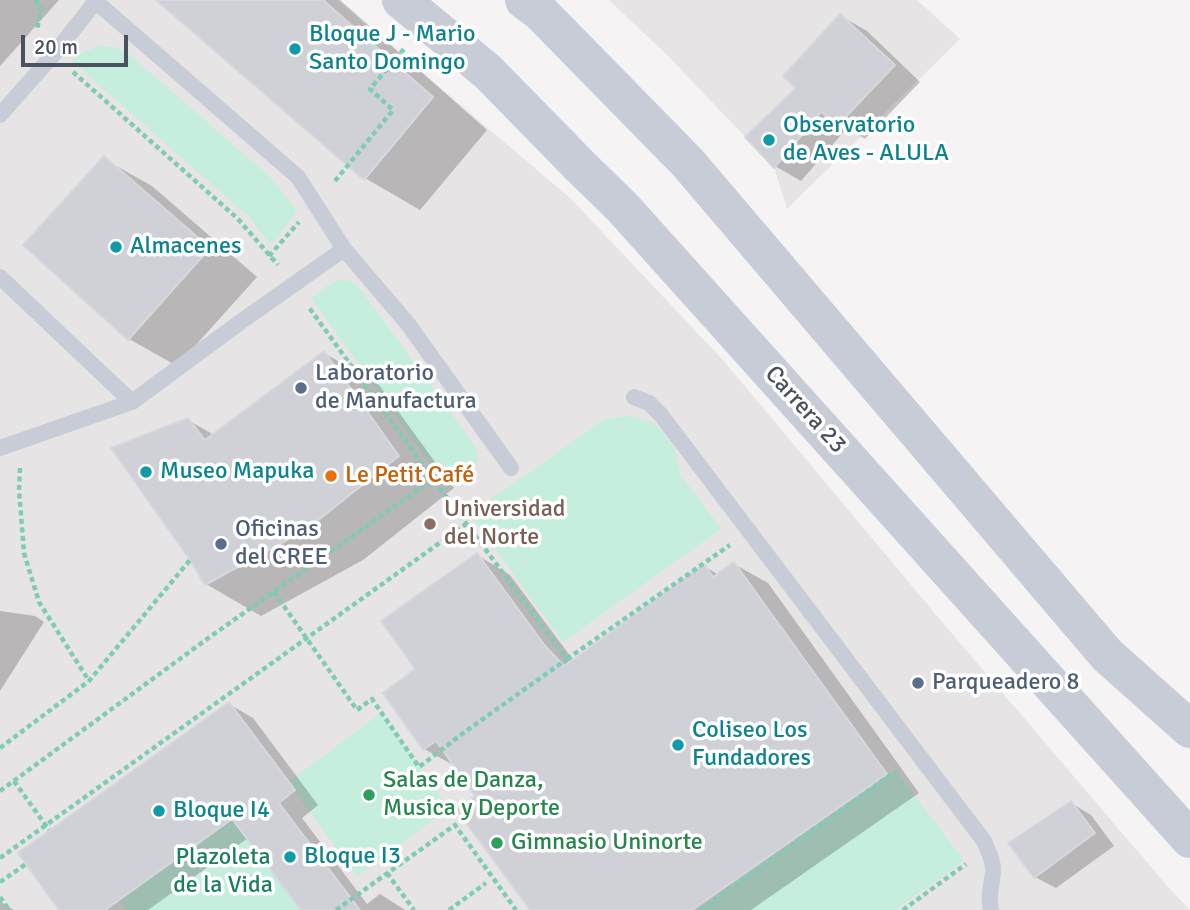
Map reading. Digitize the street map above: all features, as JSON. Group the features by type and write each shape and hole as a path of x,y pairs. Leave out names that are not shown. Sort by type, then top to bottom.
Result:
{"street":[{"name":"Carrera 23","path":"401,0 488,72 623,208 1190,839"},
{"path":"524,0 540,12 688,163 1107,655 1190,729"}],"lane":[{"path":"0,115 54,54 95,1 298,177 344,249 408,324 511,468"},
{"path":"0,448 132,402 344,249"},
{"path":"0,277 132,402"},
{"path":"634,397 649,403 661,415 984,842 993,871 988,896 991,910"}],"path":[{"path":"335,181 393,110 370,89 399,53"},
{"path":"117,111 238,219 281,268"},
{"path":"303,300 567,659"},
{"path":"18,442 21,455 19,490 24,552 31,578 39,602 89,681"},
{"path":"0,791 207,639 433,479"},
{"path":"0,858 48,828 466,524"},
{"path":"274,592 357,710 372,699 419,767 461,734 732,544 736,550"},
{"path":"0,748 89,681 190,560"},
{"path":"700,910 775,854 896,771 888,760"},
{"path":"14,781 48,828"},
{"path":"336,910 455,825 516,910"},
{"path":"903,910 967,865 964,861"},
{"path":"0,882 26,864"},
{"path":"387,873 414,910"},
{"path":"449,910 486,883"},
{"path":"0,897 9,910"}],"shaded area":[{"name":"Universidad del Norte","path":"0,0 337,0 570,198 722,359 948,629 1190,910 0,910"},
{"path":"609,0 917,0 960,39 787,209 774,167 668,56"}],"green space":[{"path":"101,45 126,52 268,175 297,211 271,245 249,217 72,61 78,54"},
{"path":"340,280 350,281 360,289 475,446 478,457 476,465 447,487 311,298"},
{"path":"630,416 654,423 674,447 680,474 721,529 563,642 470,514 605,419"},
{"name":"Salas de Danza, Musica y Deporte","path":"381,713 449,808 357,876 288,782"},
{"path":"896,771 964,861 895,910 700,910"},
{"name":"Plazoleta de la Vida","path":"232,819 301,910 126,910 119,900"}],"building":[{"name":"Bloque J - Mario Santo Domingo","path":"156,0 323,0 433,97 364,180"},
{"path":"840,14 895,65 838,125 821,112 774,168 745,137 796,88 783,76"},
{"name":"Almacenes","path":"104,156 210,248 128,340 23,245"},
{"path":"324,351 399,456 307,529 205,585 111,448 188,418 205,440"},
{"name":"Coliseo Los Fundadores","path":"477,553 546,647 564,666 704,564 713,577 734,562 887,774 692,910 530,910 456,809 475,796 436,741 423,750 383,693 415,669 381,621"},
{"name":"Bloque I4","path":"229,702 295,790 279,803 360,910 301,910 232,819 105,910 59,910 18,853"},
{"path":"1071,801 1095,833 1034,878 1008,843"}],"place":[{"name":"Bloque J - Mario Santo Domingo","path":"295,49"},
{"name":"Observatorio de Aves - ALULA","path":"769,140"},
{"name":"Almacenes","path":"116,247"},
{"name":"Laboratorio de Manufactura","path":"301,388"},
{"name":"Museo Mapuka","path":"146,472"},
{"name":"Le Petit Café","path":"331,476"},
{"name":"Universidad del Norte","path":"430,524"},
{"name":"Oficinas del CREE","path":"221,544"},
{"name":"Parqueadero 8","path":"918,683"},
{"name":"Coliseo Los Fundadores","path":"678,745"},
{"name":"Salas de Danza, Musica y Deporte","path":"369,795"},
{"name":"Bloque I4","path":"159,811"},
{"name":"Gimnasio Uninorte","path":"497,843"},
{"name":"Bloque I3","path":"290,857"}]}
